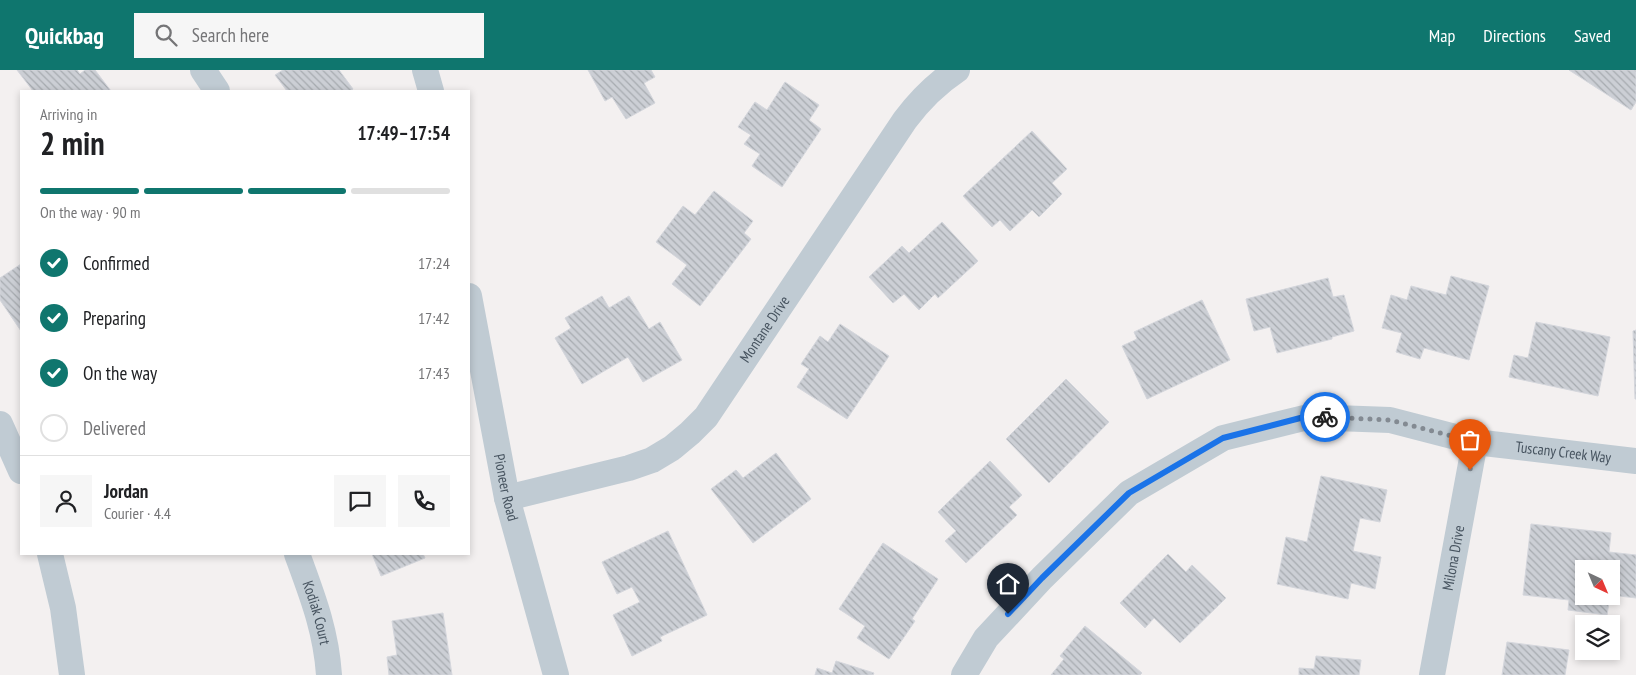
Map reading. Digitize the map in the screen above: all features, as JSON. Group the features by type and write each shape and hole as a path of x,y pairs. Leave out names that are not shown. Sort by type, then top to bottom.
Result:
{"street":[{"path":"203,70 216,90"},
{"path":"425,70 430,90"},
{"name":"Montane Drive","path":"507,498 629,468 652,460 690,434 706,417 905,120 922,97 944,73"},
{"name":"Pioneer Road","path":"470,307 477,382 556,675"},
{"name":"Tuscany Creek Way","path":"964,675 986,638 1042,578 1129,493 1223,438 1308,416 1390,420 1475,442 1636,461"},
{"path":"0,424 20,469"},
{"name":"Milona Drive","path":"1432,675 1475,442"},
{"path":"50,555 63,608 72,675"},
{"name":"Kodiak Court","path":"297,555 317,608 327,648 329,675"}],"building":[{"path":"17,70 77,70 80,74 85,70 95,70 110,90 32,90"},
{"path":"283,70 339,70 353,89 286,90 275,75"},
{"path":"588,70 651,70 655,77 644,83 655,103 626,119 612,97 605,101"},
{"path":"1569,70 1636,70 1636,102 1631,110"},
{"path":"785,82 819,105 809,120 821,129 782,187 752,166 760,154 744,144 751,135 738,127 755,102 767,110"},
{"path":"1032,131 1067,169 1052,183 1062,194 1039,217 1032,210 1010,231 1000,220 992,227 963,196"},
{"path":"714,191 753,221 744,233 751,239 700,306 672,284 687,265 656,242 683,206 695,215"},
{"path":"942,222 978,261 938,298 935,294 919,310 904,294 893,303 869,277 902,246 909,253"},
{"path":"20,265 20,330 0,300 0,278"},
{"path":"1451,276 1489,286 1469,360 1424,348 1420,359 1396,352 1402,333 1382,328 1391,295 1407,300 1411,286 1446,295"},
{"path":"1328,278 1333,297 1344,295 1354,331 1332,337 1332,339 1277,353 1270,327 1254,331 1246,299"},
{"path":"602,296 609,308 629,296 649,329 660,322 682,360 643,382 628,357 582,384 555,338 571,328 565,318"},
{"path":"1202,300 1230,360 1147,399 1122,346 1137,339 1134,332"},
{"path":"1536,322 1610,337 1598,396 1509,377 1514,355 1528,358"},
{"path":"840,324 889,356 847,419 797,387 809,369 801,364 820,336 828,342"},
{"path":"1636,330 1636,399 1635,399 1633,331"},
{"path":"1066,379 1109,422 1049,483 1006,439"},
{"path":"776,453 811,499 753,543 711,489 736,470 743,478"},
{"path":"990,461 1022,495 1009,507 1017,515 966,563 945,541 956,531 938,512"},
{"path":"1321,476 1387,490 1380,522 1360,518 1353,551 1381,557 1375,589 1351,583 1348,599 1277,584 1286,537 1307,542"},
{"path":"1531,524 1611,533 1609,552 1636,555 1636,598 1620,596 1620,560 1575,560 1575,605 1609,605 1607,615 1568,610 1569,600 1523,595"},
{"path":"668,531 707,615 660,637 662,641 632,656 613,615 640,602 632,587 617,594 602,562"},
{"path":"883,543 938,579 912,619 915,621 889,659 857,638 865,626 839,609"},
{"path":"1168,554 1186,572 1192,565 1226,598 1180,643 1154,618 1145,628 1120,603"},
{"path":"372,555 424,555 425,558 381,576"},
{"path":"443,613 452,675 389,675 387,657 397,655 392,621"},
{"path":"1085,626 1142,673 1140,675 1051,675 1064,659 1060,656"},
{"path":"1507,642 1569,650 1565,675 1502,675"},
{"path":"1316,656 1361,660 1359,675 1299,675 1299,668 1314,669"},
{"path":"836,661 874,673 873,675 815,675 817,668 832,673"}],"way so far":[{"path":"1325,417 1390,420 1475,442 1470,470"}],"route":[{"path":"1008,614 1129,493 1223,438 1308,416 1325,417"}]}
